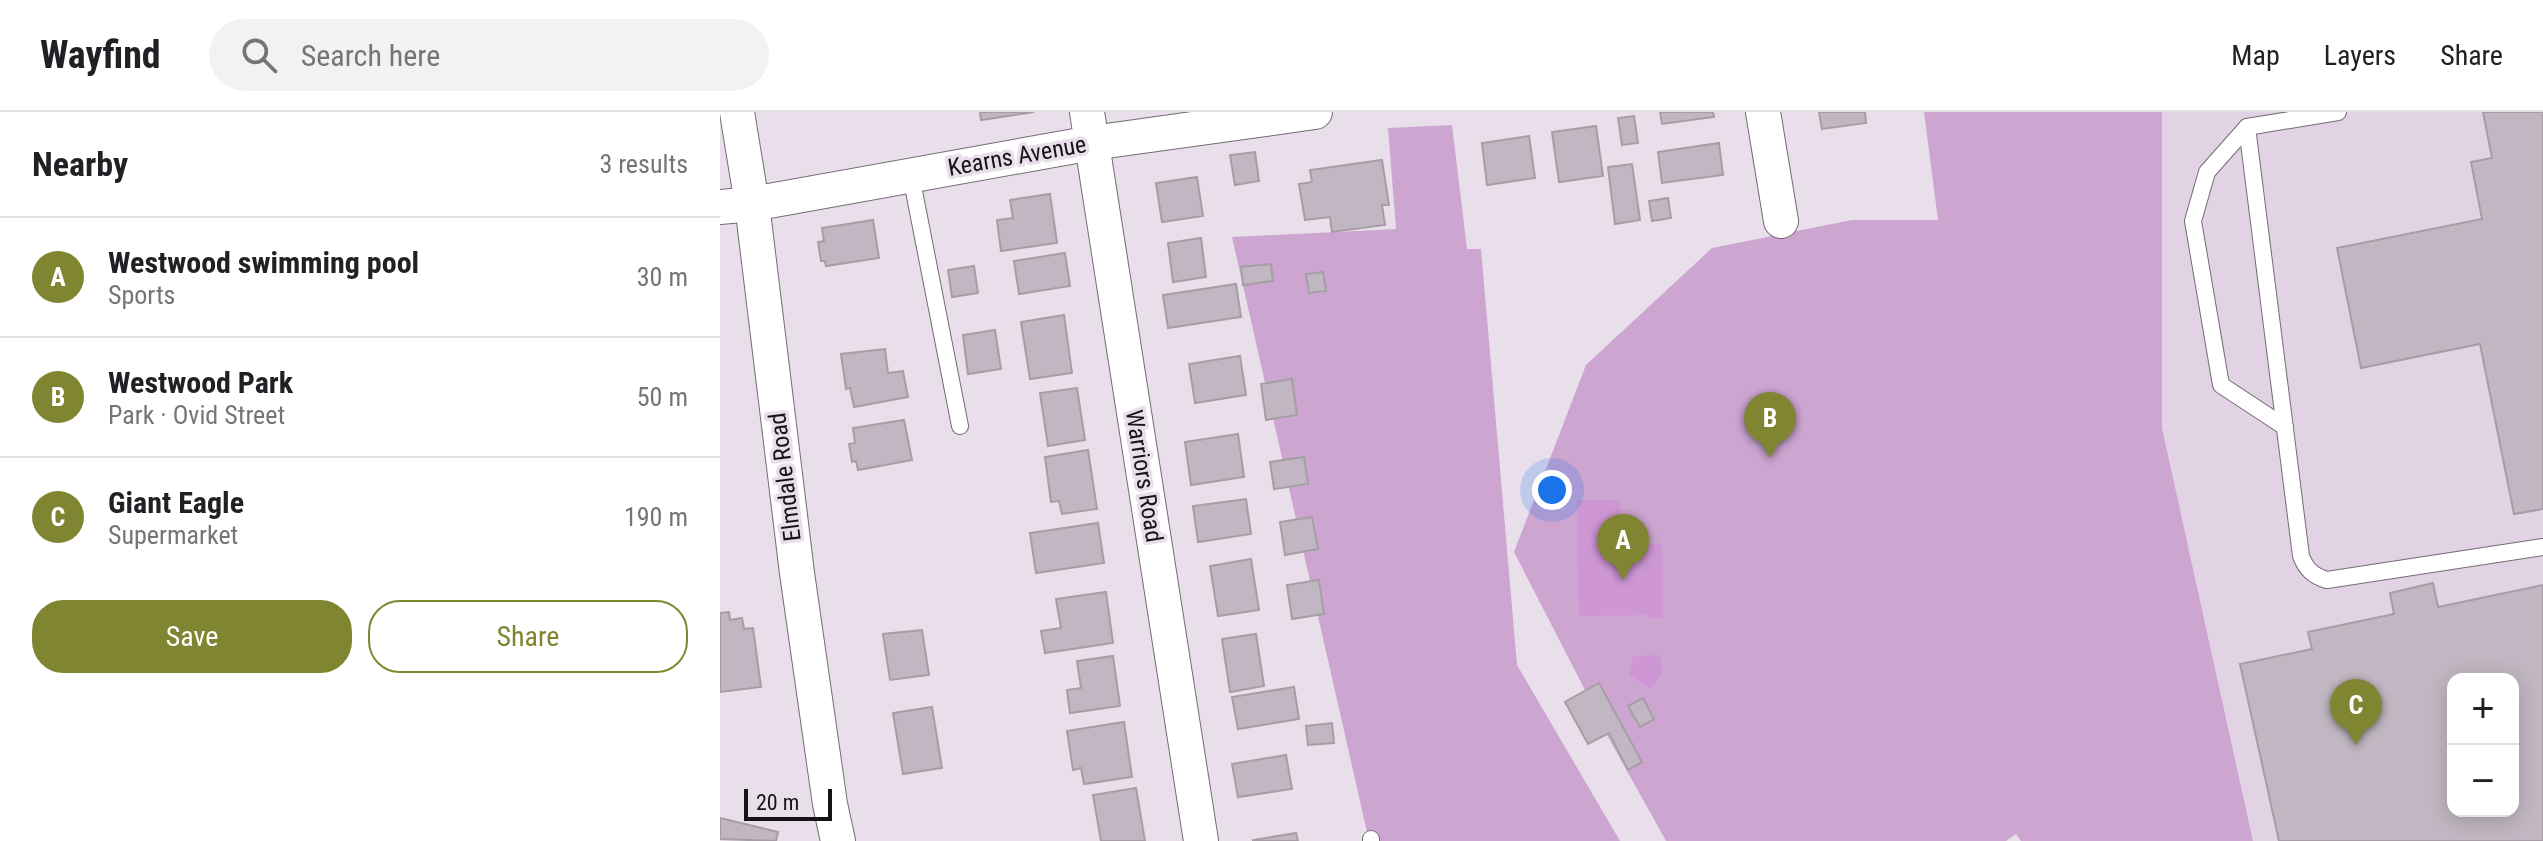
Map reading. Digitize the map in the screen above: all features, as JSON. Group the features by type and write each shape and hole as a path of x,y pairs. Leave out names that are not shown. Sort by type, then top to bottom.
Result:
{"street":[{"name":"Elmdale Road","path":"737,112 736,206 838,841"},
{"name":"Kearns Avenue","path":"736,206 911,176 1090,127 1315,112"},
{"path":"1763,112 1781,221"},
{"name":"Warriors Road","path":"1090,127 1201,841"}],"lane":[{"path":"2285,427 2221,385 2193,221 2207,172 2247,127 2338,112"},
{"path":"2247,127 2301,556 2310,572 2327,580 2543,547"},
{"path":"911,176 960,426"}],"shaded area":[{"path":"1924,112 2162,112 2162,428 2253,841 2021,841 2016,834 2006,841 1666,841 1607,735 1588,744 1565,702 1585,690 1514,552 1586,365 1712,248 1852,220 1938,220"},
{"path":"2162,112 2543,112 2543,841 2253,841 2162,428"},
{"path":"1452,125 1467,249 1481,249 1517,665 1620,841 1369,841 1232,237 1396,229 1388,128"},
{"path":"1577,500 1620,500 1621,544 1662,544 1663,618 1649,618 1648,615 1579,616"},
{"path":"1659,655 1661,673 1649,688 1629,675 1633,656"}],"building":[{"path":"980,112 1034,112 981,120"},
{"path":"1660,112 1713,112 1714,117 1662,124"},
{"path":"1819,112 1865,112 1866,123 1822,129"},
{"path":"2483,112 2543,112 2543,509 2514,514 2480,344 2361,368 2337,248 2482,219 2471,162 2492,158"},
{"path":"1634,116 1638,143 1622,145 1618,118"},
{"path":"1596,126 1603,176 1559,182 1552,132"},
{"path":"1529,136 1535,178 1487,185 1482,143"},
{"path":"1719,143 1723,175 1662,183 1658,152"},
{"path":"1255,152 1259,181 1235,185 1230,155"},
{"path":"1382,160 1389,205 1382,205 1385,225 1332,232 1330,217 1305,220 1299,184 1312,182 1310,170"},
{"path":"1632,164 1640,220 1615,224 1608,167"},
{"path":"1197,177 1203,216 1162,222 1156,183"},
{"path":"1050,194 1057,243 1001,251 997,220 1013,218 1010,200"},
{"path":"1668,198 1671,218 1652,221 1649,201"},
{"path":"873,220 879,258 826,266 825,261 821,261 818,242 824,241 822,228"},
{"path":"1201,238 1206,277 1173,282 1168,243"},
{"path":"1065,253 1070,286 1019,294 1014,261"},
{"path":"1271,264 1273,281 1243,285 1241,267"},
{"path":"974,266 978,293 952,297 948,270"},
{"path":"1323,272 1326,291 1309,293 1306,274"},
{"path":"1236,284 1241,317 1168,328 1163,295"},
{"path":"1064,315 1072,373 1030,379 1021,322"},
{"path":"995,330 1001,369 968,374 963,335"},
{"path":"885,349 888,373 903,371 908,397 854,407 850,388 846,389 841,354"},
{"path":"1240,356 1246,395 1195,403 1189,364"},
{"path":"1292,379 1297,415 1266,420 1261,384"},
{"path":"1077,388 1085,440 1048,446 1040,393"},
{"path":"904,420 912,460 858,470 856,461 852,462 849,444 855,443 853,428"},
{"path":"1238,434 1244,477 1191,485 1185,442"},
{"path":"1088,450 1097,509 1062,514 1059,501 1051,502 1045,457"},
{"path":"1304,457 1308,484 1274,489 1270,462"},
{"path":"1246,499 1251,534 1198,542 1193,506"},
{"path":"1312,517 1318,549 1285,555 1280,522"},
{"path":"1098,523 1104,563 1036,573 1030,533"},
{"path":"1251,559 1259,610 1218,616 1210,566"},
{"path":"1319,580 1324,614 1292,619 1287,585"},
{"path":"2433,583 2438,607 2543,585 2543,841 2279,841 2240,664 2312,649 2308,632 2394,614 2390,593"},
{"path":"1106,592 1113,643 1045,653 1041,631 1061,628 1056,599"},
{"path":"729,612 730,620 742,618 744,629 753,628 761,687 720,692 720,613"},
{"path":"922,630 929,675 890,680 883,634"},
{"path":"1256,634 1264,686 1230,692 1222,639"},
{"path":"1113,656 1120,706 1070,713 1067,690 1081,688 1077,661"},
{"path":"1599,683 1642,762 1628,770 1609,733 1588,744 1565,702"},
{"path":"1294,687 1299,719 1238,729 1232,697"},
{"path":"1643,698 1654,719 1640,727 1628,706"},
{"path":"932,707 942,768 903,774 893,713"},
{"path":"1124,722 1132,777 1084,784 1081,768 1073,770 1067,731"},
{"path":"1332,723 1334,743 1308,745 1306,726"},
{"path":"1286,755 1292,789 1238,797 1232,764"},
{"path":"1136,788 1145,841 1101,841 1093,795"},
{"path":"720,818 778,832 776,841 720,839"},
{"path":"1296,833 1298,841 1253,841 1253,840"}],"place":[{"name":"Westwood Park","path":"1770,458"},
{"name":"Westwood swimming pool","path":"1623,580"},
{"name":"Giant Eagle","path":"2356,745"}]}
